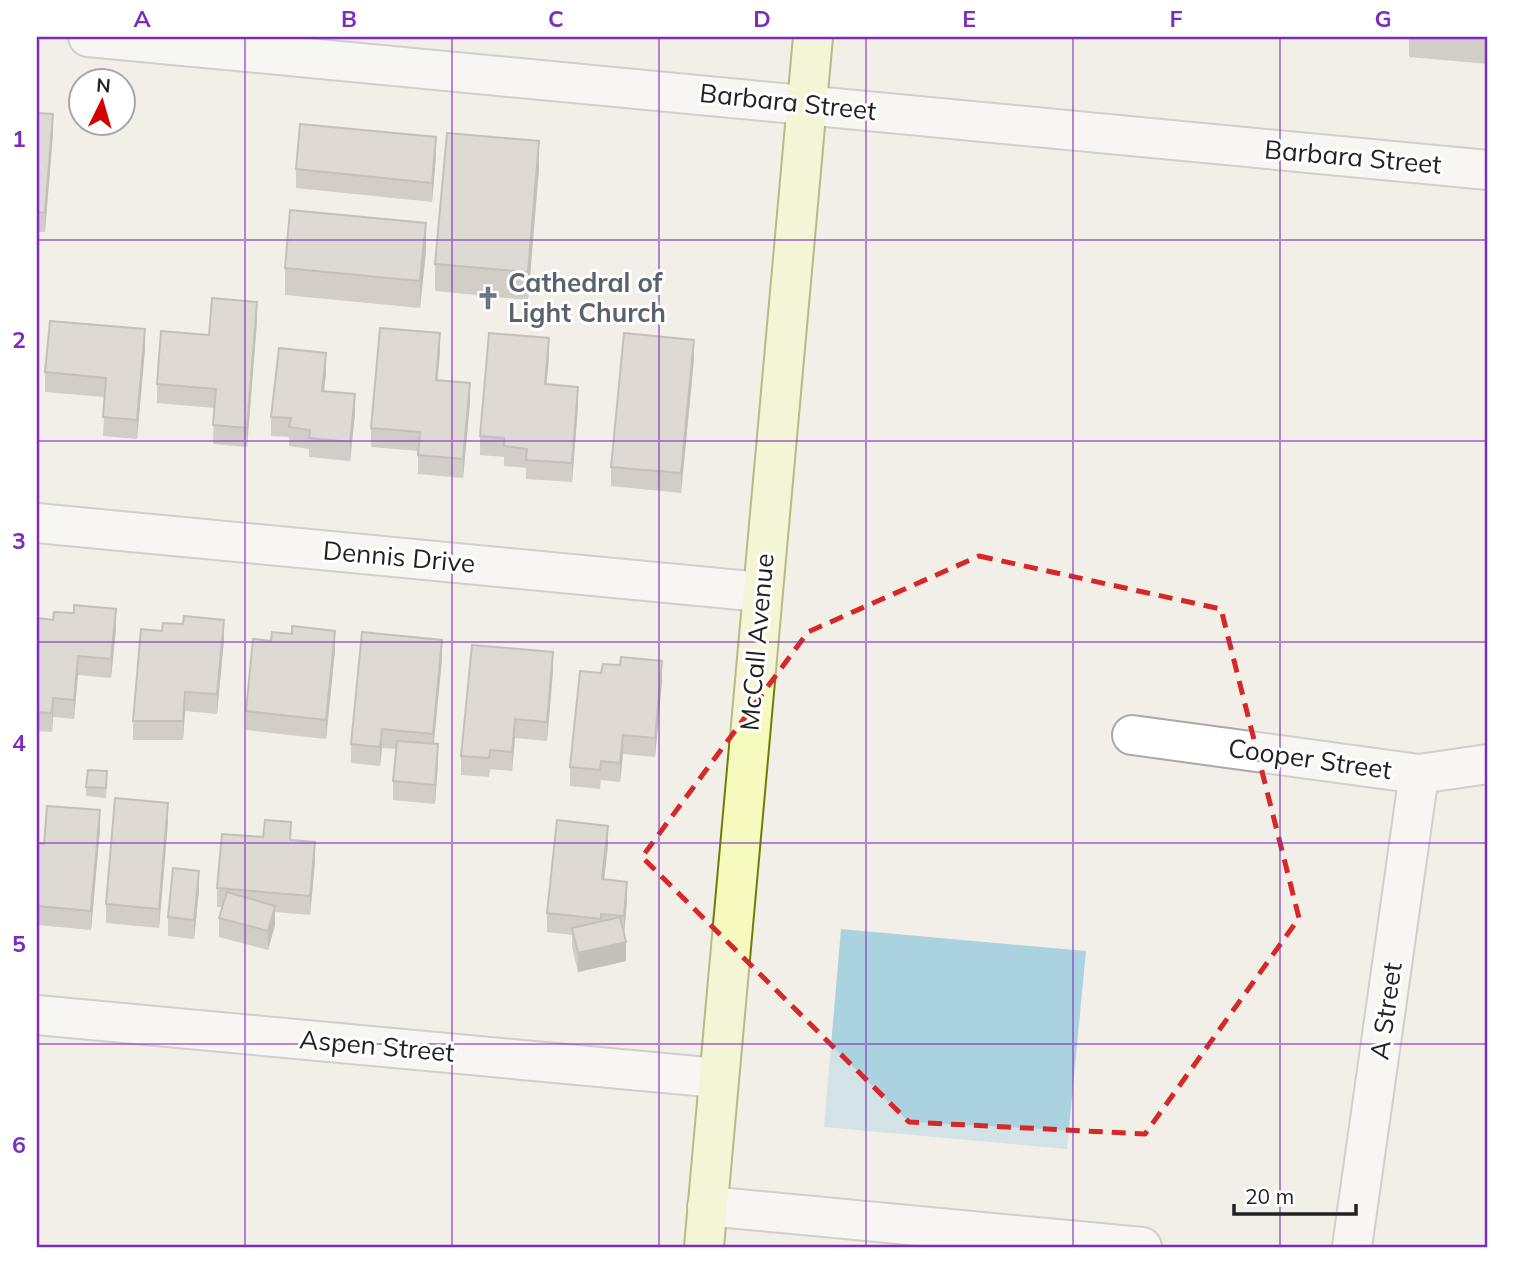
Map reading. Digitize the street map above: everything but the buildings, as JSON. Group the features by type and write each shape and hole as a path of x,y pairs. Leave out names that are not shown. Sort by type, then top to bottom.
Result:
{"main road":[{"name":"McCall Avenue","path":"704,1247 813,37"}],"street":[{"name":"Barbara Street","path":"88,37 1488,170"},
{"name":"Dennis Drive","path":"37,523 761,592"},
{"name":"Cooper Street","path":"1132,735 1419,774 1488,764"},
{"name":"A Street","path":"1352,1247 1419,774"},
{"name":"Aspen Street","path":"37,1015 718,1078"},
{"path":"707,1206 1142,1247"}],"highlighted area":[{"path":"979,556 1221,609 1299,918 1145,1134 909,1122 642,857 808,632"}],"water":[{"path":"841,929 1086,951 1067,1149 824,1127"}],"place":[{"name":"Cathedral of Light Church","path":"488,298"}]}
